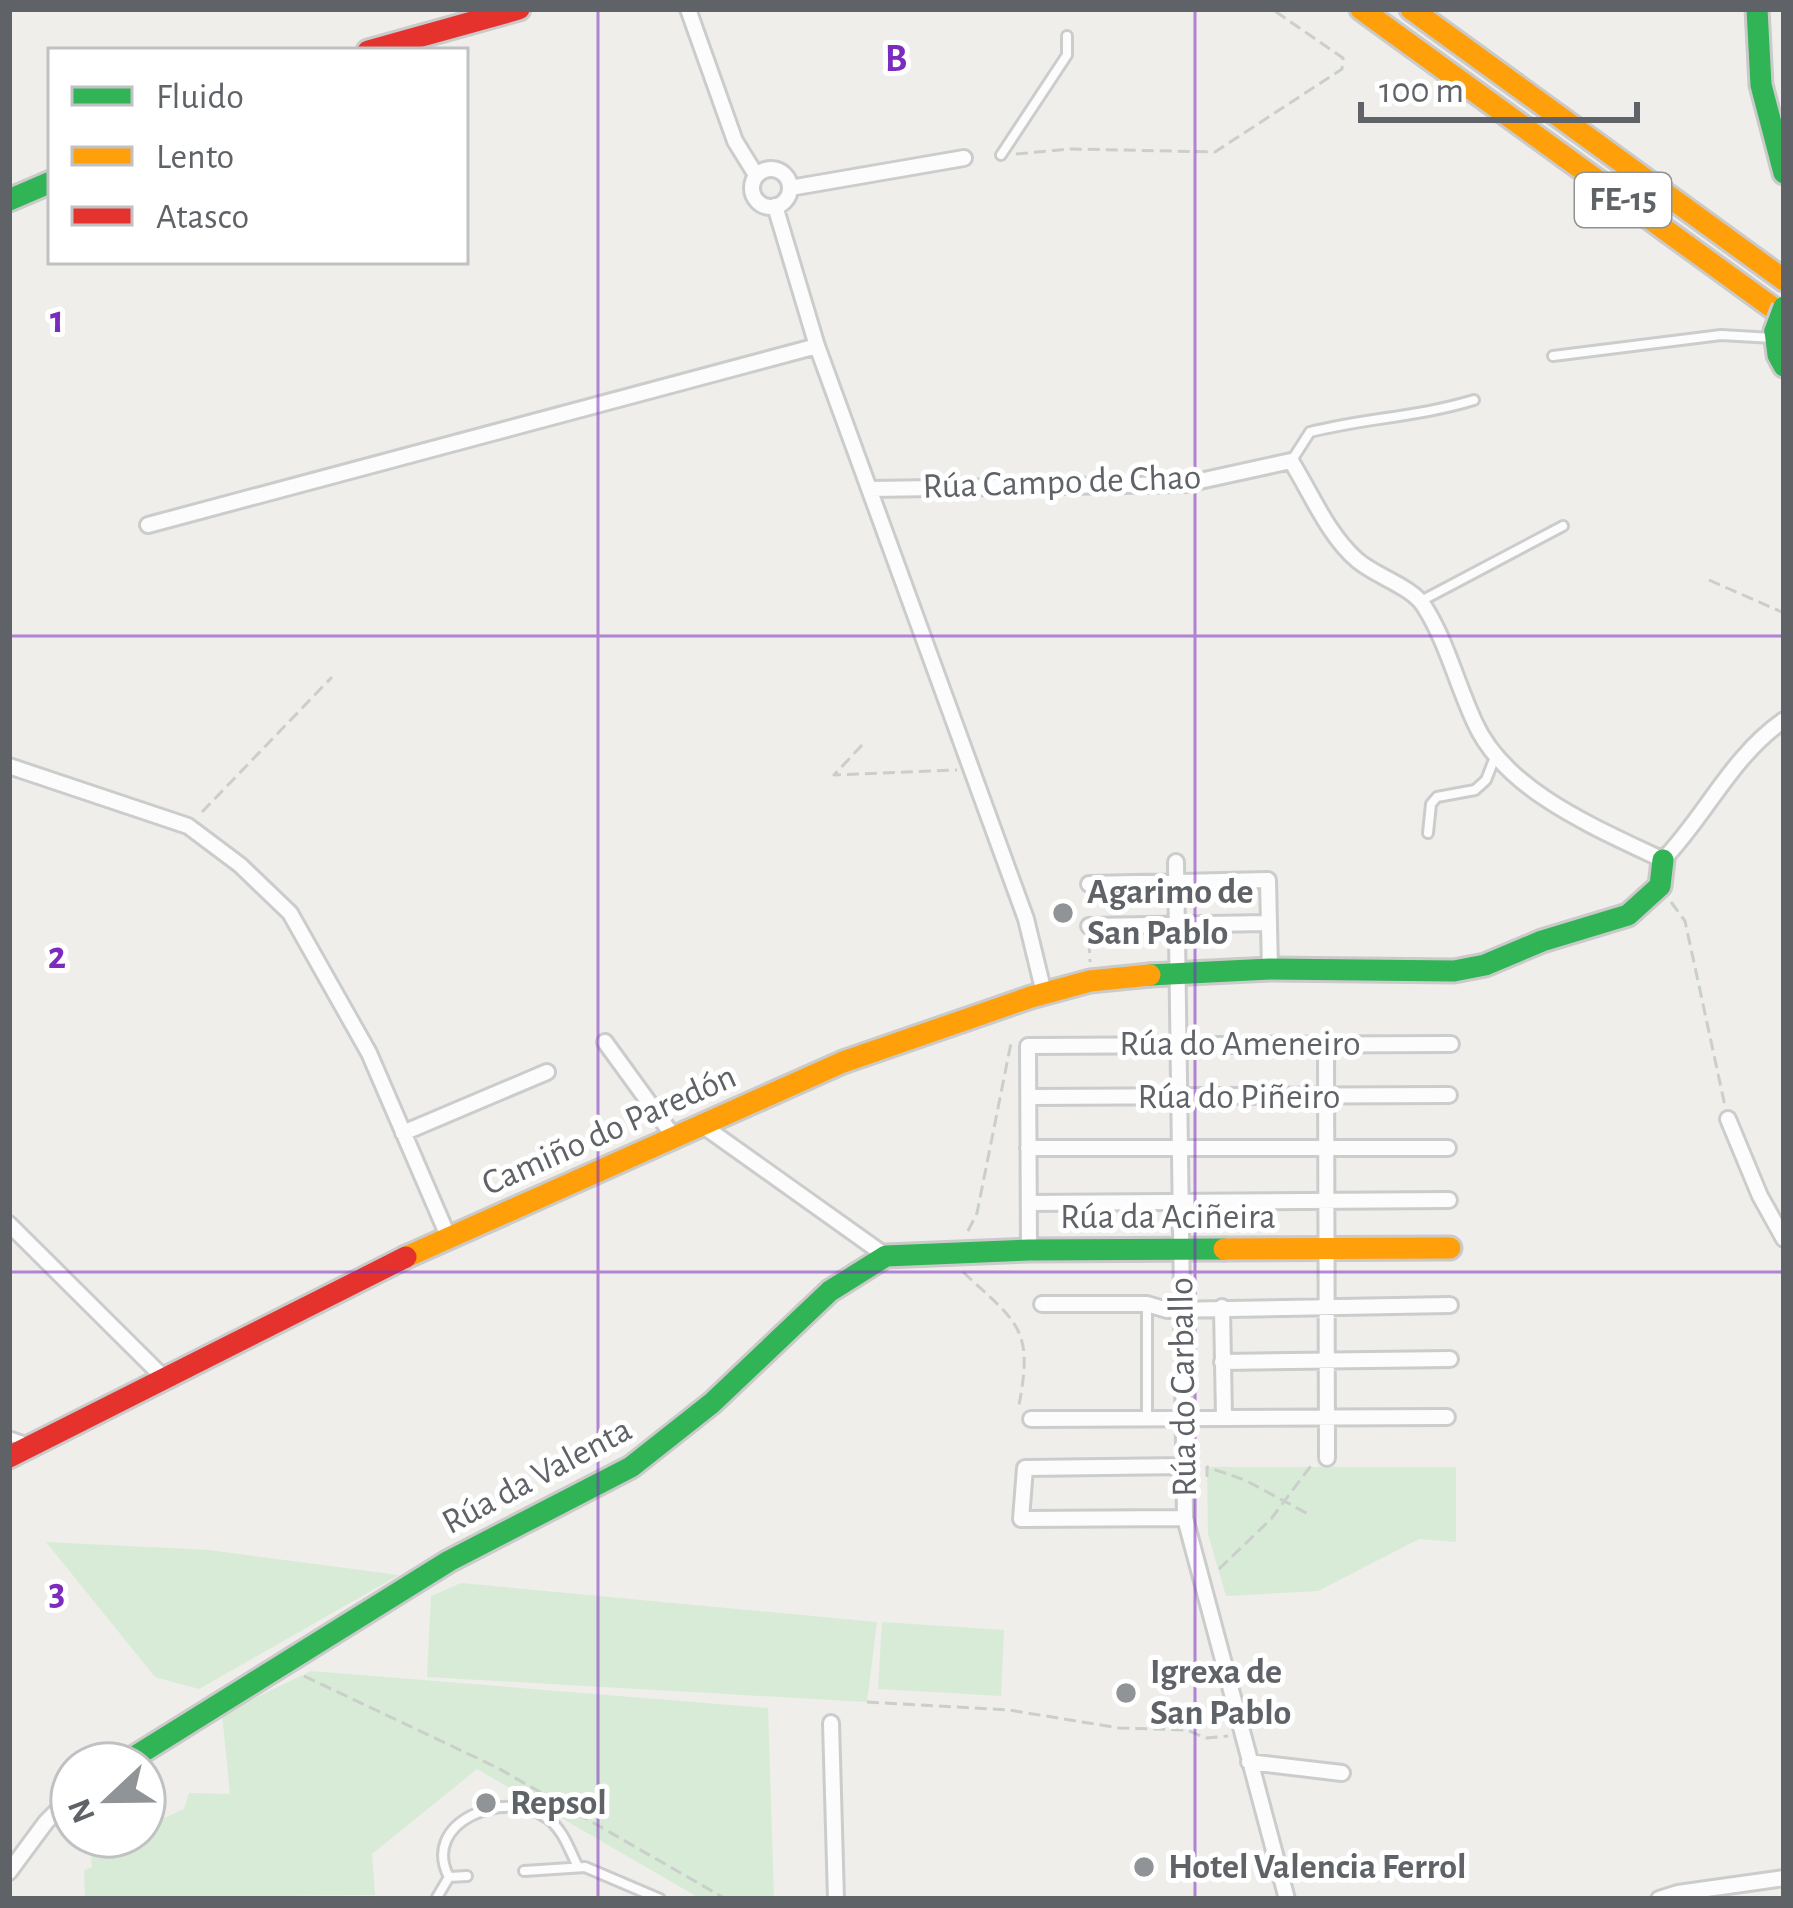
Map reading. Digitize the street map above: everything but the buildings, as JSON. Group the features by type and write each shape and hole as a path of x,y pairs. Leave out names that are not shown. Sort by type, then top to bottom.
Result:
{"main road":[{"path":"379,48 517,9"},
{"name":"FE-15","path":"1340,9 1402,53 1463,85 1778,329"},
{"path":"1361,9 1463,85"},
{"path":"1411,9 1473,57"},
{"name":"FE-15","path":"1424,9 1473,57 1784,280"},
{"path":"1757,9 1761,85 1784,173"},
{"path":"9,200 48,183"},
{"path":"1784,307 1778,329 1784,366"},
{"path":"1660,886 1664,860"},
{"name":"Camiño do Paredón","path":"9,1457 448,1236 843,1062 1090,982 1270,969 1454,971 1485,965 1542,941 1628,915 1660,886"},
{"name":"Rúa da Aciñeira","path":"886,1256 1029,1250 1450,1248"},
{"name":"Rúa da Valenta","path":"161,1740 449,1562 646,1457 830,1291 886,1256"}],"street":[{"path":"688,9 735,141 757,175"},
{"path":"790,188 964,158"},
{"path":"766,169 778,170 790,188 785,200 775,206 763,205 754,197 752,186 766,169"},
{"name":"Rúa Campo de Chao","path":"775,206 817,346 1026,919 1045,993"},
{"path":"148,526 817,346"},
{"path":"1291,461 1355,559 1421,601 1455,668 1475,725 1495,757 1568,815 1664,860 1730,770 1759,738 1784,720"},
{"name":"Rúa Campo de Chao","path":"870,489 1186,484 1291,461"},
{"path":"9,766 188,826 290,913 369,1053 448,1236"},
{"name":"Rúa do Carballo","path":"1176,862 1185,1518 1287,1899"},
{"path":"1089,884 1268,880 1270,969"},
{"path":"1089,926 1268,923"},
{"path":"605,1042 674,1138"},
{"path":"1326,1043 1327,1458"},
{"name":"Rúa do Ameneiro","path":"1029,1097 1028,1046 1451,1044"},
{"path":"403,1132 547,1072"},
{"name":"Rúa do Piñeiro","path":"1029,1097 1449,1095"},
{"path":"1029,1097 1029,1250"},
{"path":"1728,1119 1784,1239"},
{"path":"702,1125 886,1256"},
{"path":"1028,1148 1448,1148"},
{"path":"1029,1203 1449,1200"},
{"path":"9,1224 163,1377"},
{"path":"1042,1304 1147,1304 1167,1310 1450,1305"},
{"name":"Rúa do Carballo","path":"1222,1306 1224,1417"},
{"path":"1222,1362 1450,1359"},
{"path":"1025,1414 1447,1417"},
{"path":"1184,1466 1025,1468 1021,1519 1185,1518"},
{"path":"831,1723 836,1899"},
{"path":"1250,1762 1342,1773"},
{"path":"9,1872 48,1820"},
{"path":"1659,1899 1784,1878"}],"lane":[{"path":"1001,155 1067,55 1067,36"},
{"path":"1553,356 1778,329"},
{"path":"1291,461 1310,433 1364,418 1430,414 1474,400"},
{"path":"1421,601 1563,526"},
{"path":"1428,833 1431,804 1437,796 1475,790 1486,780 1495,757"},
{"path":"1147,1304 1148,1417"},
{"path":"9,1436 33,1444"},
{"path":"448,1877 441,1850 473,1813 492,1806 547,1817 560,1831 578,1868"},
{"path":"524,1871 578,1868 636,1886 660,1899"},
{"path":"448,1877 467,1876"},
{"path":"436,1899 448,1877"}],"path":[{"path":"1001,155 1070,149 1215,152 1342,69 1342,58 1272,9"},
{"path":"1709,580 1784,613"},
{"path":"188,826 332,677"},
{"path":"862,745 835,775 958,770 965,747"},
{"path":"1660,886 1685,921 1728,1119"},
{"path":"1016,1033 1008,1051 976,1213 947,1254 1021,1334 1027,1356 1025,1414"},
{"path":"1220,1569 1271,1520 1317,1459 1327,1458"},
{"path":"1207,1477 1207,1467 1312,1516"},
{"path":"280,1664 498,1768 727,1899"},
{"path":"867,1702 1009,1710 1119,1728 1186,1730 1206,1738 1242,1734"}],"green space":[{"path":"1207,1467 1456,1467 1456,1542 1419,1539 1318,1591 1226,1596 1208,1534"},
{"path":"46,1542 209,1550 399,1575 199,1689 155,1677"},
{"path":"461,1583 877,1622 867,1702 427,1677 431,1596"},
{"path":"882,1622 1004,1630 1001,1696 878,1689"},
{"path":"311,1671 768,1708 774,1899 701,1899 477,1769 372,1854 375,1895 85,1898 84,1870 92,1867 92,1860 168,1860 168,1816 184,1809 189,1793 230,1794 222,1714"}],"traffic: fast":[{"path":"1757,9 1761,85 1784,173"},
{"path":"9,200 48,183"},
{"path":"1775,331 1784,307"},
{"path":"1775,331 1784,366"},
{"path":"1150,975 1270,969 1454,971 1485,965 1542,941 1628,915 1660,886 1663,860"},
{"path":"162,1740 449,1561 631,1467 712,1403 830,1291 886,1256 1224,1249"}],"traffic: slow":[{"path":"1361,9 1784,316"},
{"path":"1411,9 1784,280"},
{"path":"406,1257 843,1062 1031,997 1090,981 1150,975"},
{"path":"1224,1249 1450,1248"}],"traffic: jam":[{"path":"379,48 519,9"},
{"path":"9,1457 406,1257"}],"place":[{"name":"Agarimo de San Pablo","path":"1063,913"},
{"name":"Igrexa de San Pablo","path":"1126,1693"},
{"name":"Repsol","path":"486,1803"},
{"name":"Hotel Valencia Ferrol","path":"1144,1867"}]}
